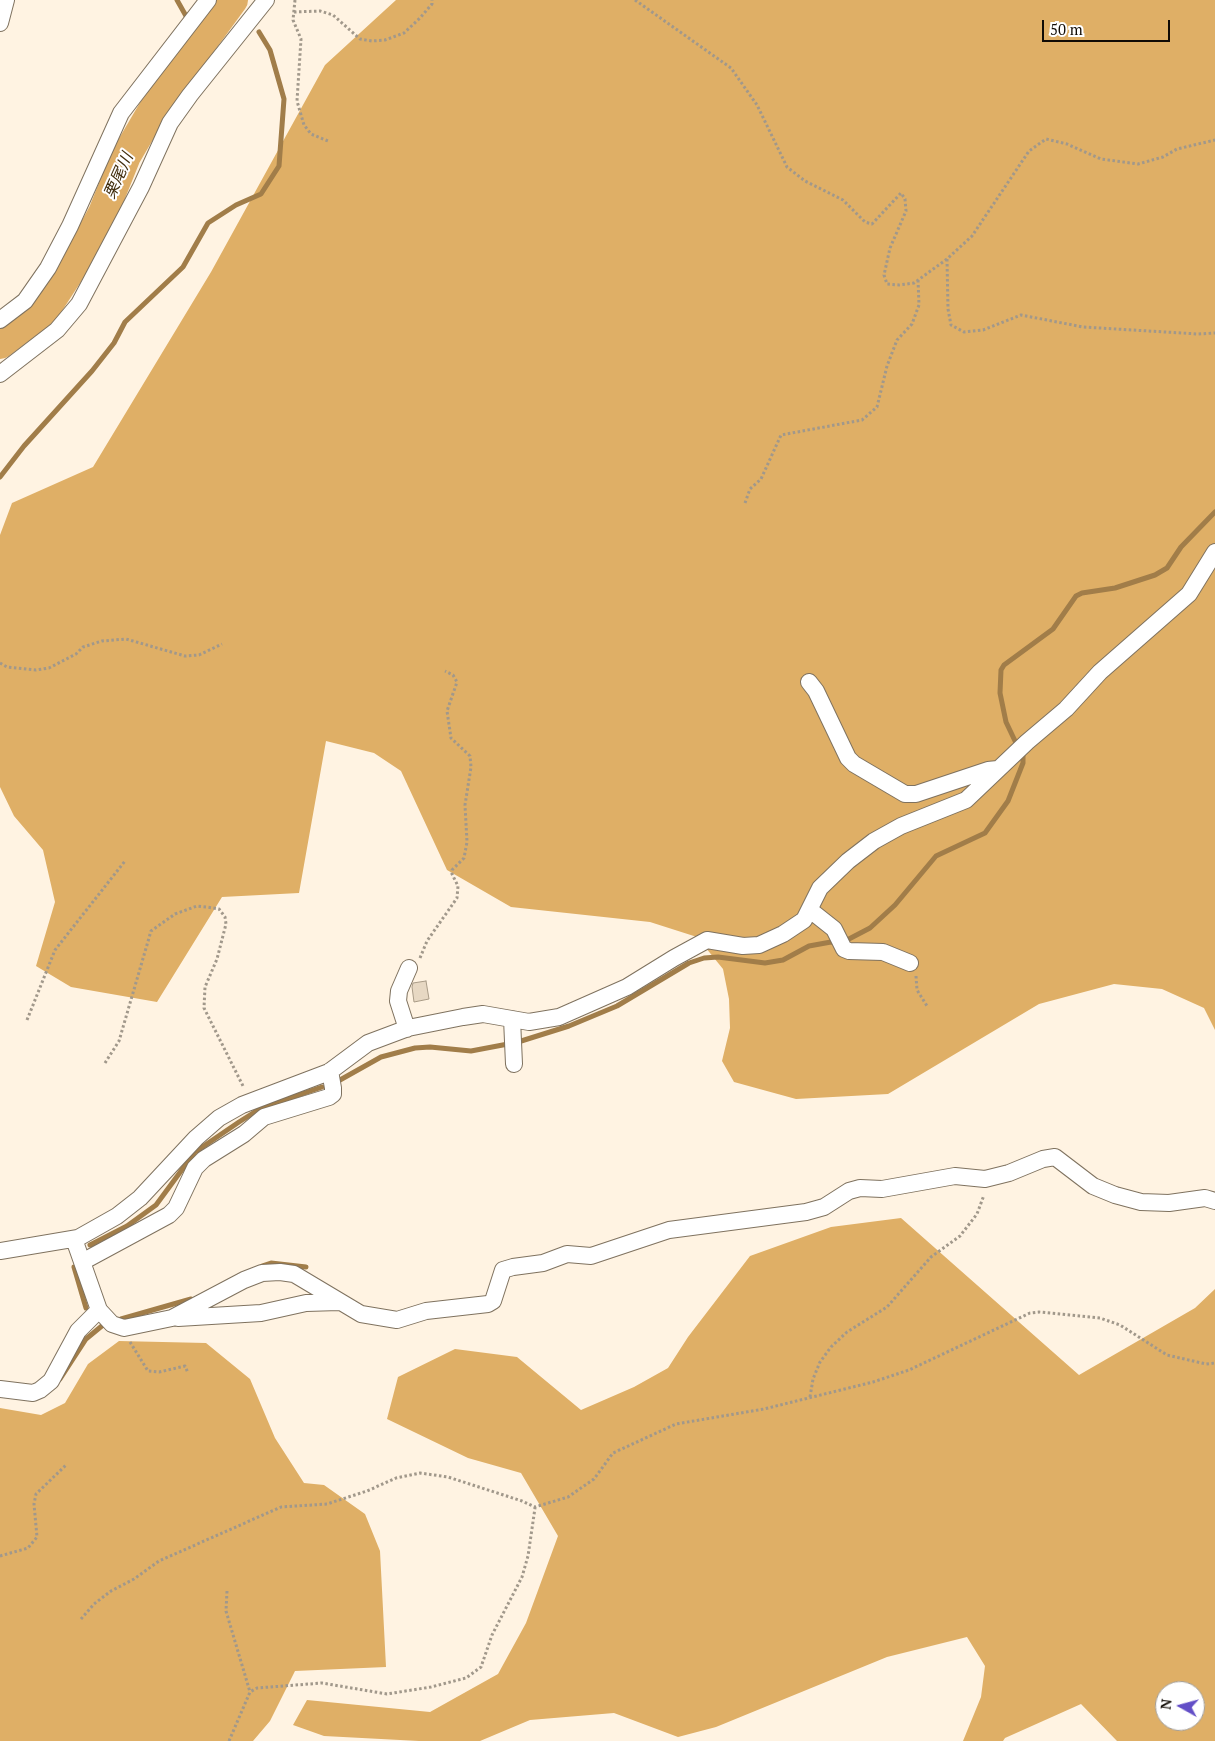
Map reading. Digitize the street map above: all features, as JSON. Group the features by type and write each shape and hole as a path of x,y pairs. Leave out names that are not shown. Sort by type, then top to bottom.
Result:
{"street":[{"path":"0,23 6,0"},
{"path":"0,320 25,301 48,268 70,226 121,113 208,0"},
{"path":"0,374 57,330 78,304 132,204 170,123 266,0"},
{"path":"0,1252 74,1239 117,1216 140,1198 202,1133 219,1118 254,1100 330,1071 368,1043 407,1029 483,1014 529,1022 559,1017 628,988 674,958 707,940 743,946 759,945 783,934 804,920 820,888 848,861 874,840 901,826 966,800 1066,709 1100,672 1189,594 1215,552"},
{"path":"809,682 816,691 848,758 854,764 905,794 916,794 988,770 998,769"},
{"path":"810,910 834,929 844,949 849,951 875,950 910,963"},
{"path":"407,1029 398,1001 399,991 409,968"},
{"path":"512,1019 514,1064"},
{"path":"82,1262 169,1215 180,1201 195,1168 244,1134 264,1117 329,1097 332,1094 330,1071"},
{"path":"172,1318 262,1273 280,1272 294,1274 361,1314 397,1320 426,1311 488,1304 493,1301 503,1270 513,1266 543,1262 567,1254 591,1256 669,1230 806,1212 824,1207 849,1191 860,1188 882,1189 955,1176 990,1178 1055,1157 1093,1186 1115,1195 1142,1202 1169,1203 1205,1198 1215,1201"},
{"path":"74,1239 99,1310 112,1324 124,1328 172,1318 242,1315 262,1313 306,1303 339,1302"},
{"path":"0,1389 33,1393 40,1390 51,1381 78,1331 99,1310"}],"path":[{"path":"295,0 293,20 302,39 298,101 304,125 311,134 328,140"},
{"path":"294,12 313,13 320,11 333,15 360,39 372,41 385,40 404,33 426,11 432,0"},
{"path":"635,0 731,68 758,105 787,167 805,181 843,200 865,222 872,224 901,193 905,199 906,212 890,248 884,275 887,284 899,286 918,280 947,259 972,236 1029,151 1046,139 1067,144 1101,159 1138,164 1163,157 1177,149 1215,140"},
{"path":"947,259 948,308 951,325 964,332 983,330 1021,315 1083,327 1198,334 1215,333"},
{"path":"745,503 750,489 761,479 782,435 862,420 877,406 887,366 897,340 912,324 919,304 918,280"},
{"path":"0,663 7,668 36,670 49,668 76,654 83,647 102,641 126,639 185,656 198,655 222,644"},
{"path":"409,968 419,960 427,940 457,898 458,886 452,870 464,858 468,842 465,805 471,767 470,756 451,738 447,711 457,682 453,675 445,671"},
{"path":"27,1020 54,950 125,861"},
{"path":"105,1063 119,1041 151,931 175,914 188,908 207,906 219,909 226,917 224,938 205,987 204,1008 210,1024 221,1040 230,1063 254,1100"},
{"path":"910,963 916,969 917,990 927,1006"},
{"path":"810,1397 813,1379 820,1362 832,1347 847,1332 887,1307 931,1257 960,1236 977,1214 990,1178"},
{"path":"81,1619 94,1604 111,1591 134,1579 159,1561 281,1507 326,1504 367,1491 396,1478 420,1473 448,1477 522,1501 536,1508 568,1498 594,1479 613,1454 676,1424 764,1409 873,1382 909,1370 1007,1322 1039,1312 1100,1318 1120,1325 1167,1355 1206,1364 1215,1363"},
{"path":"124,1328 125,1333 148,1371 159,1372 185,1366 188,1373"},
{"path":"0,1556 28,1548 37,1537 34,1504 36,1494 66,1465"},
{"path":"229,1741 250,1692 257,1688 322,1682 387,1694 431,1687 466,1678 481,1667 492,1635 522,1577 528,1556 536,1508"},
{"path":"227,1591 226,1610 250,1692"}],"shaded area":[{"path":"396,0 1215,0 1215,1030 1204,1008 1162,989 1114,984 1039,1004 888,1094 796,1099 734,1082 722,1061 730,1028 729,999 723,969 697,937 650,922 511,907 447,870 401,771 374,753 326,741 299,893 222,897 157,1002 71,987 36,966 55,902 43,850 14,816 0,787 0,535 12,503 93,467 211,272 325,65"},
{"path":"901,1218 1079,1375 1195,1308 1215,1289 1215,1741 1117,1741 1081,1704 1005,1738 1003,1741 963,1741 981,1697 985,1666 967,1637 887,1657 716,1727 678,1737 614,1713 530,1720 480,1741 419,1741 324,1736 293,1725 307,1700 430,1712 498,1674 526,1623 558,1536 521,1473 468,1458 387,1419 398,1377 455,1349 517,1357 581,1410 634,1387 668,1368 688,1337 750,1256 831,1227"},
{"path":"119,1341 206,1343 250,1379 275,1438 304,1483 324,1485 365,1514 380,1551 386,1667 295,1671 270,1721 253,1741 0,1741 0,1408 41,1415 65,1403 88,1364"}],"building":[{"path":"426,981 429,999 414,1002 413,983"}],"waterway":[{"path":"177,0 186,16"},
{"name":"栗尾川","path":"0,344 44,311 81,254 103,213 126,156 153,110 233,0"},
{"path":"0,477 24,446 92,371 114,343 125,322 183,267 208,223 236,205 261,194 279,166 284,99 270,50 259,32"},
{"path":"1016,743 1006,722 1000,693 1001,670 1004,665 1053,629 1076,596 1082,593 1115,588 1155,575 1167,568 1181,547 1215,512"},
{"path":"847,940 870,928 895,905 936,856 985,833 1008,801 1023,763 1023,755"},
{"path":"518,1042 569,1026 617,1006 689,963 704,958 718,957 765,963 783,960 809,946 831,942 837,943"},
{"path":"340,1080 381,1057 415,1048 430,1047 471,1051 508,1044"},
{"path":"90,1245 127,1226 156,1205 195,1152 239,1122 261,1108 322,1087"},
{"path":"262,1266 271,1263 306,1267"},
{"path":"74,1267 86,1308"},
{"path":"121,1319 191,1299"},
{"path":"60,1379 86,1339 103,1325"}]}
